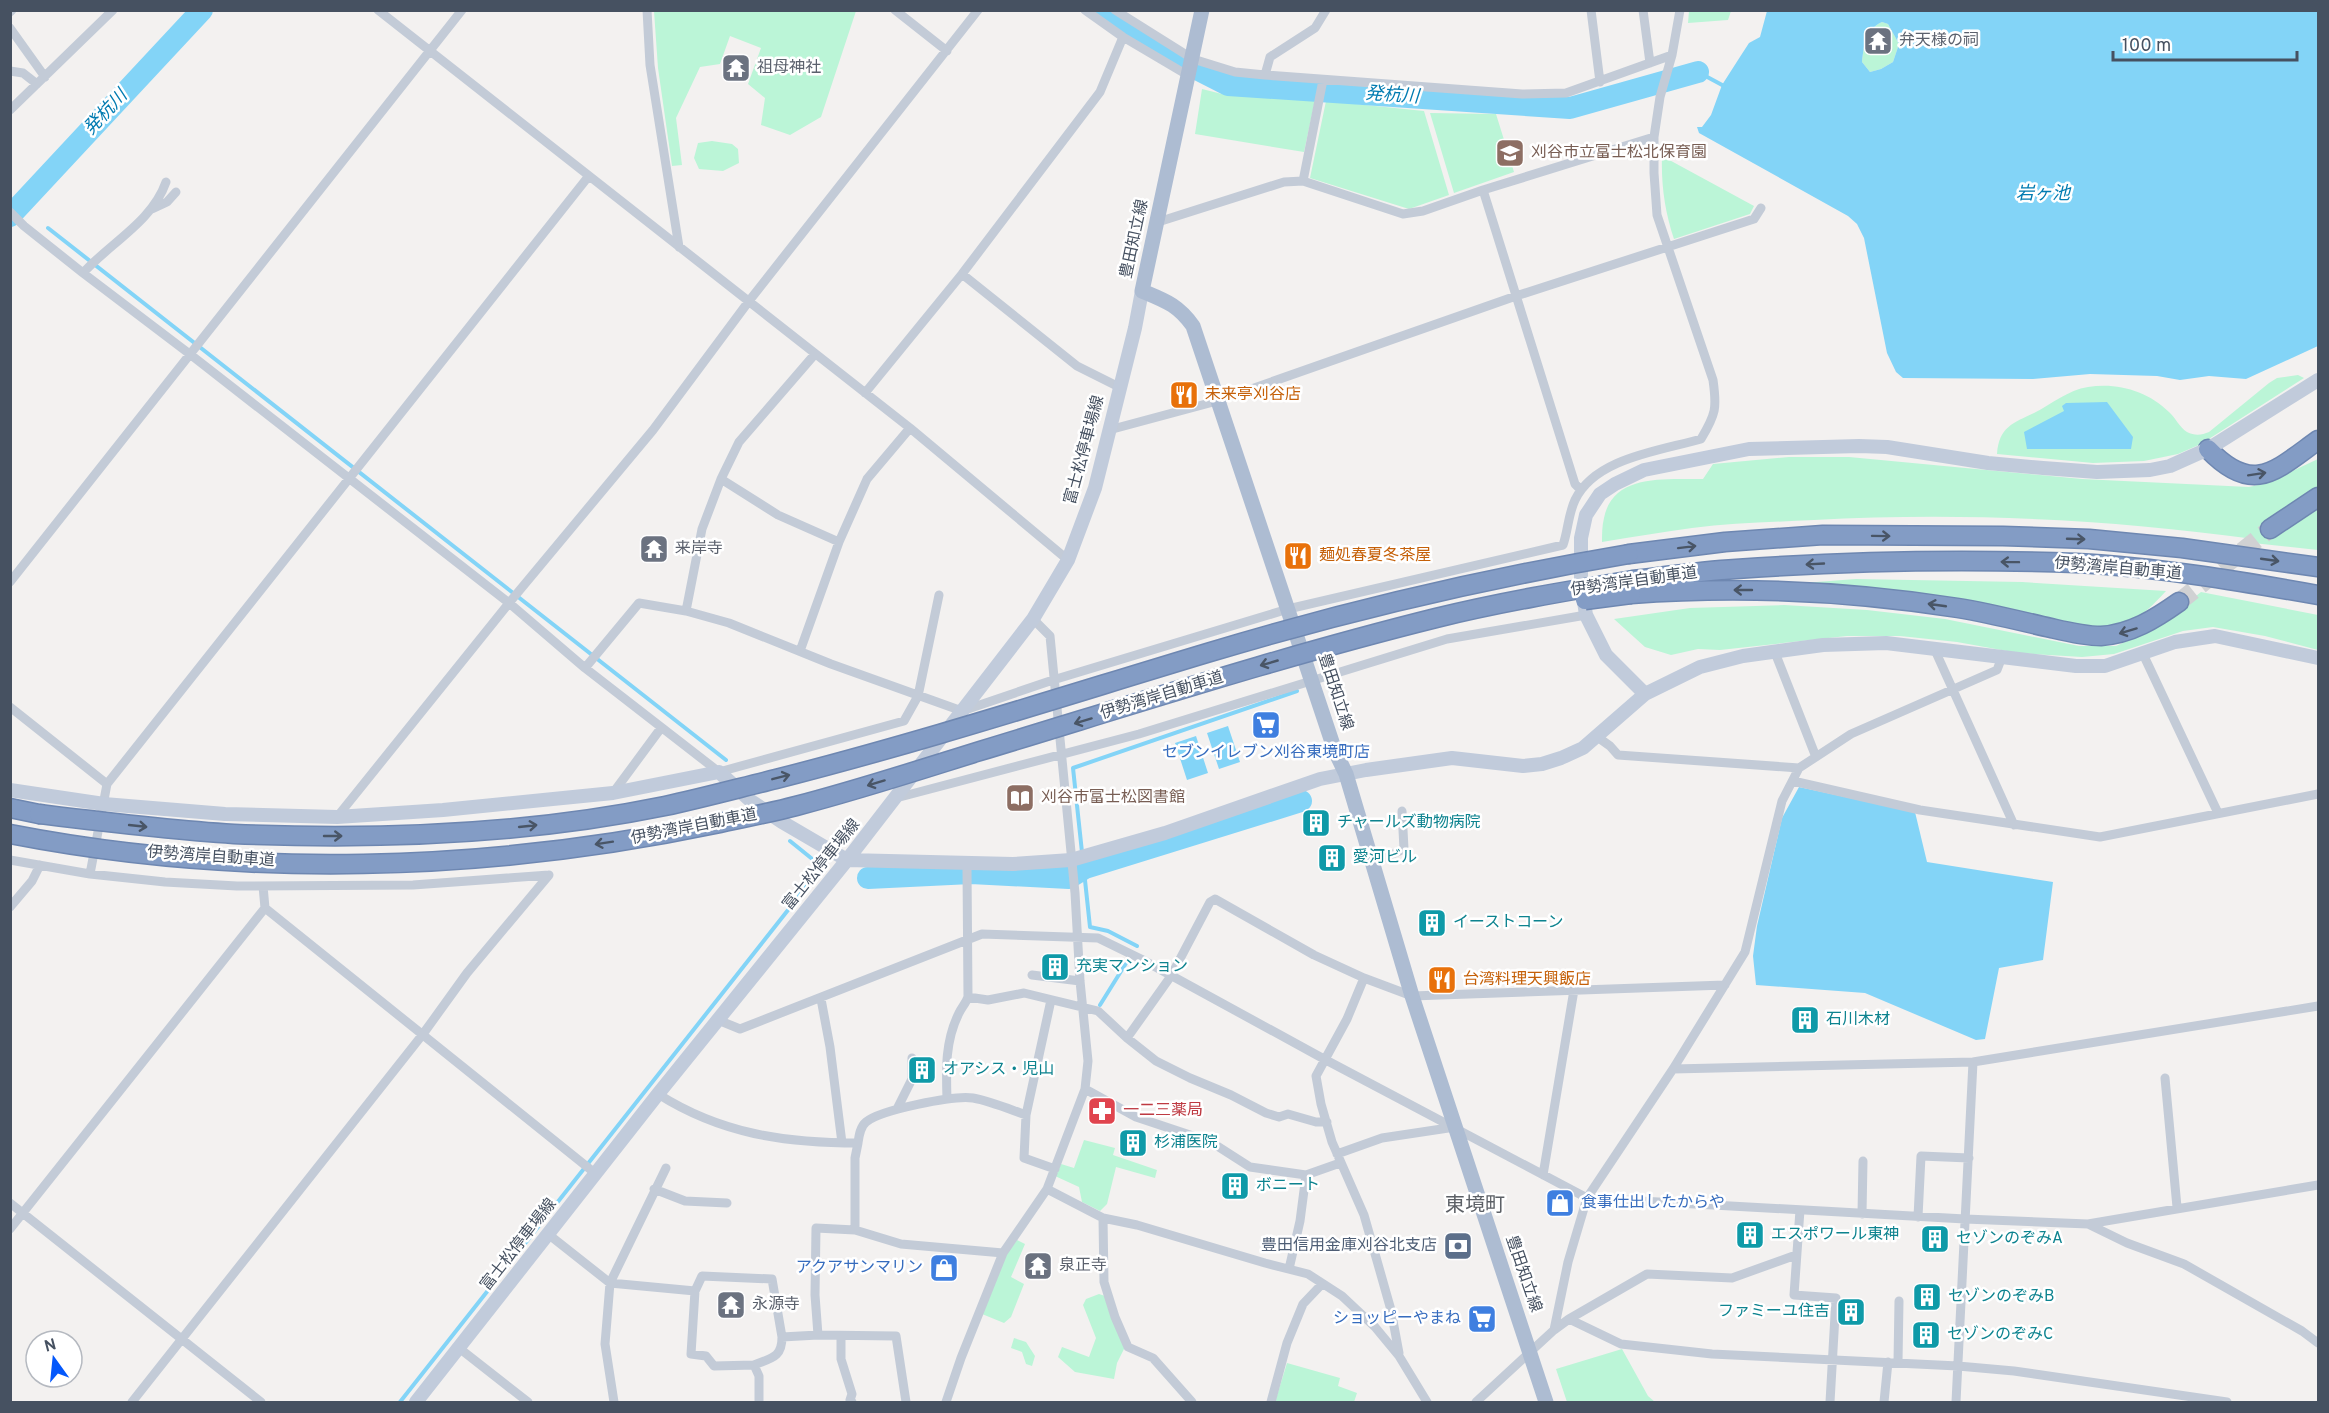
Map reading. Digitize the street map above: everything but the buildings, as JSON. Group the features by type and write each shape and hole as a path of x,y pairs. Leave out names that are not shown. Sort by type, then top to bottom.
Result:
{"highway":[{"path":"2208,449 2229,469 2251,476 2273,470 2319,440"},
{"path":"2270,529 2319,497"},
{"name":"伊勢湾岸自動車道","path":"10,808 39,814 144,826 311,836 399,835 490,830 571,821 664,806 892,748 1210,652 1331,619 1530,571 1629,554 1725,542 1822,536 2003,536 2089,539 2182,548 2319,567"},
{"name":"伊勢湾岸自動車道","path":"10,834 144,854 312,863 403,862 575,848 669,833 794,807 1312,651 1439,617 1541,595 1632,587 1734,569 1980,561 2078,564 2175,573 2319,595"},
{"path":"1632,587 1688,590 1773,590 1864,595 1960,608 2085,636 2123,633 2157,618 2179,602"}],"main road":[{"name":"豊田知立線","path":"1202,10 1143,291 1172,303 1183,312 1193,326 1335,751 1346,774 1412,996 1546,1402"}],"street":[{"path":"10,110 113,10"},
{"path":"378,10 910,428 1068,560"},
{"path":"10,582 462,10"},
{"path":"647,10 650,65 679,247"},
{"path":"895,10 947,51"},
{"path":"338,817 509,602 653,429 749,301 978,10"},
{"path":"1085,10 1124,37 1189,76"},
{"path":"1115,10 1192,59 1235,72 1323,80 1522,94 1566,93 1672,55"},
{"path":"1265,75 1270,57 1315,28 1326,10"},
{"path":"1591,10 1600,82"},
{"path":"1643,10 1650,63"},
{"path":"587,666 639,603 686,611 729,623 962,711 1053,680 1288,609 1563,545 1568,520 1581,490 1593,476 1611,465 1701,439 1717,405 1713,380 1657,214 1654,137 1660,97 1672,55 1680,10"},
{"path":"10,28 41,81"},
{"path":"865,393 962,274 1100,92 1124,37"},
{"path":"10,71 23,73 41,81"},
{"path":"1303,181 1323,80"},
{"path":"1158,222 1284,182 1303,181 1403,214 1423,211 1654,137"},
{"path":"90,874 107,784 588,177"},
{"path":"86,269 152,209 166,182"},
{"path":"1483,190 1575,484 1581,490"},
{"path":"152,209 167,202 176,192"},
{"path":"1109,430 1217,401 1516,296 1754,219 1761,208"},
{"path":"10,213 24,226 86,269 509,602 661,728 719,772 751,801 847,860 968,866 1013,864 1071,866 1320,779 1452,758 1523,766 1542,764 1583,748 1646,694 1700,667 1774,651 1823,645 1886,643 2076,666 2105,666 2175,642 2215,636 2319,658"},
{"path":"962,274 1077,366 1119,387"},
{"name":"富士松停車場線","path":"416,1402 594,1172 896,798 1033,619 1068,560 1095,488 1143,291"},
{"path":"686,611 702,529 721,479 739,442 815,354"},
{"path":"1646,694 1606,655 1586,615 1581,581 1581,538 1586,515 1600,494 1644,470 1749,449 1859,446 1887,447 1988,463 2097,472 2128,472 2170,466 2208,449 2319,380"},
{"path":"800,651 838,542 867,479 910,428"},
{"path":"721,479 778,515 838,542"},
{"path":"10,790 104,804 225,814 338,817 443,810 613,793 719,772 904,721 918,696 939,595"},
{"path":"896,798 1139,734 1447,639 1586,615"},
{"path":"946,1402 1003,1253 1047,1189 1085,1089 1088,1061 1080,981 1075,893 1050,636 1033,619"},
{"path":"1934,648 2014,825"},
{"path":"1774,651 1816,757"},
{"path":"2143,654 2218,813"},
{"path":"1554,1330 1568,1262 1587,1197 1673,1069 1745,952 1782,801 1799,768 1851,734 1996,670 2002,657"},
{"path":"10,707 107,784"},
{"path":"613,793 661,728"},
{"path":"1596,736 1618,755 1799,768"},
{"path":"1793,781 1920,810 2100,837 2319,794"},
{"path":"1373,863 1404,849 1402,811"},
{"path":"10,860 90,874 165,882 263,886 413,885 549,875 467,973 423,1034 132,1402"},
{"path":"10,908 32,881 40,865"},
{"path":"947,1099 945,1068 948,1042 959,1011 968,997 968,866"},
{"path":"10,1229 265,908 263,886"},
{"path":"1126,1038 1171,976 1210,902 1215,899 1314,955 1364,978 1412,996 1725,985"},
{"path":"265,908 594,1172"},
{"path":"718,1020 740,1029 982,934 1098,938 1587,1197 1862,1214 2088,1224 2177,1207 2319,1185"},
{"path":"1032,975 1080,981"},
{"path":"1364,978 1347,1019 1316,1076 1321,1104 1338,1158 1365,1215 1391,1310 1400,1356"},
{"path":"1543,1175 1574,990"},
{"path":"968,997 988,1000 1024,993 1082,1005 1098,1011 1126,1038 1156,1061 1266,1113 1279,1117 1288,1114 1316,1122 1327,1122"},
{"path":"821,999 830,1047 842,1143"},
{"path":"1051,1000 1026,1115 1024,1158 1055,1169"},
{"path":"1673,1069 1972,1062 2319,1006"},
{"path":"897,1109 912,1078 912,1058"},
{"path":"1956,1402 1972,1062"},
{"path":"2165,1078 2177,1207"},
{"path":"1085,1089 1136,1117 1211,1142 1250,1167 1306,1175 1382,1138 1455,1127"},
{"path":"658,1094 684,1110 721,1126 773,1138 858,1143"},
{"path":"855,1230 855,1158 861,1127 867,1121 897,1109 947,1099 975,1098 1026,1115"},
{"path":"1918,1216 1921,1156 1969,1158"},
{"path":"1862,1214 1863,1161"},
{"path":"614,1402 605,1344 610,1283 666,1168"},
{"path":"1289,1269 1300,1221 1306,1175"},
{"path":"654,1189 685,1201 727,1203"},
{"path":"1047,1189 1103,1218 1137,1225 1308,1274 1350,1304 1375,1327 1400,1356 1427,1402"},
{"path":"10,1203 261,1402"},
{"path":"1800,1210 1794,1295 1836,1298 1830,1402"},
{"path":"1103,1218 1104,1282 1115,1317 1128,1347 1153,1358 1192,1402"},
{"path":"2088,1224 2127,1243 2184,1264 2319,1343"},
{"path":"818,1335 815,1295 816,1228 855,1230 901,1244 1003,1253"},
{"path":"548,1234 610,1283 695,1291"},
{"path":"1476,1402 1554,1330 1647,1274 1732,1278 1797,1255"},
{"path":"702,1276 772,1279 782,1337 782,1349 777,1355 754,1365 714,1366 706,1356 691,1354 695,1291 702,1276"},
{"path":"1271,1402 1287,1343 1303,1304 1322,1284"},
{"path":"1884,1402 1893,1362 1899,1301"},
{"path":"1569,1319 1622,1344 1712,1354 1893,1362 2014,1371 2227,1402"},
{"path":"841,1336 841,1359 852,1394 850,1400 852,1402"},
{"path":"782,1337 896,1336 906,1402"},
{"path":"459,1348 528,1402"},
{"path":"754,1365 759,1376 759,1402"}],"green space":[{"path":"654,10 856,11 821,117 790,135 761,125 765,98 748,84 761,48 730,36 720,64 700,67 676,118 682,165 672,166 658,68"},
{"path":"1689,10 1731,11 1728,20 1688,23"},
{"path":"1882,22 1888,24 1899,44 1893,62 1870,72 1862,62 1865,44 1872,29"},
{"path":"1202,89 1226,95 1315,100 1304,152 1195,134"},
{"path":"1326,101 1424,111 1449,195 1409,209 1310,178"},
{"path":"1430,113 1496,114 1514,172 1454,193"},
{"path":"712,141 732,144 738,149 739,163 723,171 699,169 694,158 698,143"},
{"path":"1662,156 1754,206 1750,214 1674,239 1664,198"},
{"path":"2298,375 2304,378 2201,444 2178,454 2144,461 2093,463 1997,454 1998,445 2008,427 2067,394 2088,387 2121,387 2142,394 2161,405 2187,432 2198,435 2209,432 2277,378"},
{"path":"1789,457 1849,457 2082,479 2249,487 2267,483 2318,459 2318,550 2253,543 2254,539 2145,526 1980,517 1869,518 1738,524 1692,528 1602,542 1603,521 1609,503 1618,493 1630,486 1659,480 1703,479 1713,464"},
{"path":"1856,579 2022,582 2166,591 2149,609 2134,619 2126,623 2092,629 1790,584"},
{"path":"2201,592 2318,615 2318,650 2265,636 2213,627 2183,631 2114,654 2082,657 2018,653 1957,642 1900,636 1847,636 1720,650 1698,649 1671,655 1645,647 1614,619 1690,608 1784,605 1867,610 1945,619 2079,646 2116,646 2154,629"},
{"path":"1084,1140 1115,1148 1113,1155 1157,1170 1155,1178 1116,1167 1107,1204 1100,1211 1082,1202 1079,1187 1055,1176 1061,1164 1074,1168"},
{"path":"1017,1240 1025,1244 1011,1277 1024,1284 1011,1317 1004,1323 982,1314 1005,1256"},
{"path":"1099,1294 1105,1296 1125,1347 1117,1363 1114,1379 1075,1372 1058,1357 1062,1347 1089,1357 1096,1338 1083,1305 1086,1299"},
{"path":"1014,1338 1026,1342 1035,1356 1032,1366 1026,1364 1022,1352 1011,1348"},
{"path":"1622,1349 1648,1396 1655,1402 1567,1402 1556,1369"},
{"path":"1287,1363 1340,1378 1338,1386 1357,1393 1354,1402 1275,1402"}],"water":[{"name":"岩ヶ池","path":"1767,11 2318,11 2318,346 2246,379 2209,376 2180,380 2157,376 2090,374 2033,379 1903,378 1896,372 1887,353 1864,238 1857,224 1848,216 1699,133 1697,127 1702,127 1711,115 1722,85 1749,43 1760,37","holes":["1882,22 1888,24 1899,44 1893,62 1870,72 1862,62 1866,39 1876,25"]},
{"path":"2107,402 2133,437 2131,449 2027,449 2024,432 2064,411 2062,406 2066,403"},
{"path":"1228,726 1240,762 1219,769 1207,733"},
{"path":"1196,736 1208,773 1187,780 1175,743"},
{"path":"1799,787 1915,812 1927,862 2053,882 2043,960 1999,968 1985,1039 1976,1040 1865,993 1756,985 1753,956 1757,926 1782,818"}],"waterway":[{"name":"発杭川","path":"10,216 202,10"},
{"name":"発杭川","path":"1101,10 1175,58 1228,85 1570,108 1698,72"},
{"path":"1698,72 1724,86"},
{"path":"48,228 726,760"},
{"path":"1137,946 1108,931 1090,927 1073,768 1297,691"},
{"path":"868,878 971,873 1069,878 1085,868 1301,801"},
{"path":"400,1402 818,872 816,862 790,841"},
{"path":"1100,1005 1128,960"}],"tunnel":[{"path":"2179,602 2270,529"}],"place":[{"name":"弁天様の祠","path":"1878,41"},
{"name":"祖母神社","path":"736,68"},
{"name":"刈谷市立富士松北保育園","path":"1510,153"},
{"name":"未来亭刈谷店","path":"1184,395"},
{"name":"来岸寺","path":"654,549"},
{"name":"麺処春夏冬茶屋","path":"1298,556"},
{"name":"セブンイレブン刈谷東境町店","path":"1266,725"},
{"name":"刈谷市富士松図書館","path":"1020,798"},
{"name":"チャールズ動物病院","path":"1316,823"},
{"name":"愛河ビル","path":"1332,858"},
{"name":"イーストコーン","path":"1432,923"},
{"name":"充実マンション","path":"1055,967"},
{"name":"台湾料理天興飯店","path":"1442,980"},
{"name":"石川木材","path":"1805,1020"},
{"name":"オアシス・児山","path":"922,1070"},
{"name":"一二三薬局","path":"1102,1111"},
{"name":"杉浦医院","path":"1133,1143"},
{"name":"ボニート","path":"1235,1186"},
{"name":"食事仕出したからや","path":"1560,1203"},
{"name":"エスポワール東神","path":"1750,1235"},
{"name":"セゾンのぞみA","path":"1935,1239"},
{"name":"豊田信用金庫刈谷北支店","path":"1458,1246"},
{"name":"泉正寺","path":"1038,1266"},
{"name":"アクアサンマリン","path":"944,1268"},
{"name":"セゾンのぞみB","path":"1927,1297"},
{"name":"永源寺","path":"731,1305"},
{"name":"ファミーユ住吉","path":"1851,1312"},
{"name":"ショッピーやまね","path":"1482,1319"},
{"name":"セゾンのぞみC","path":"1926,1335"}],"district":[{"name":"東境町","path":"1475,1206"}]}
